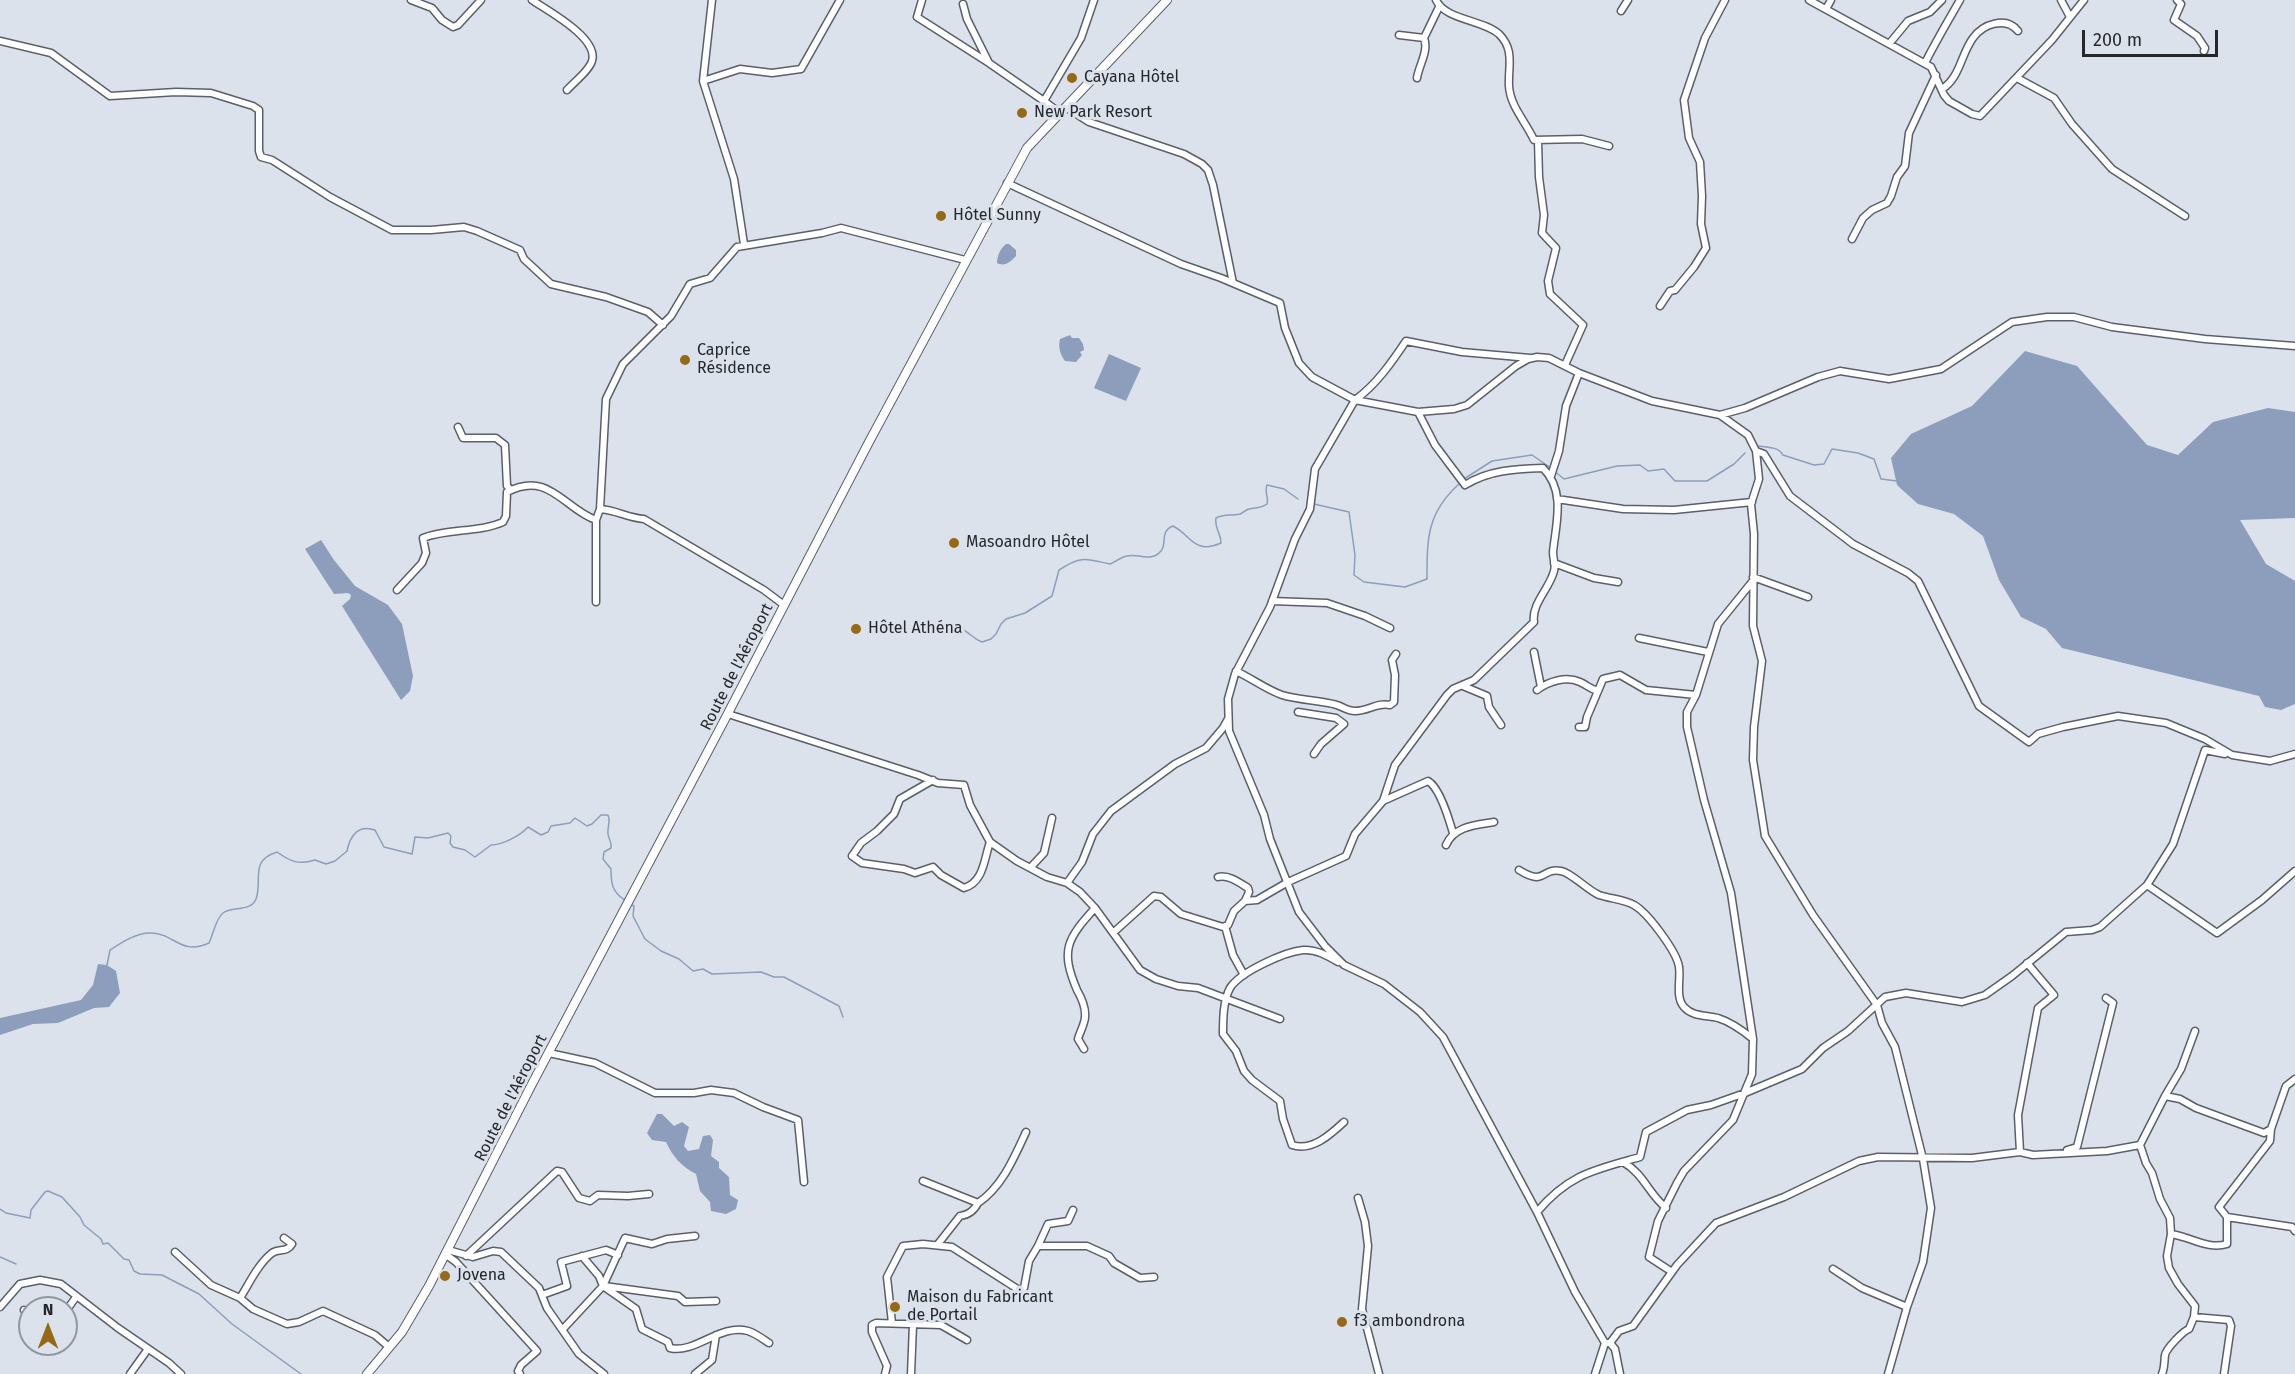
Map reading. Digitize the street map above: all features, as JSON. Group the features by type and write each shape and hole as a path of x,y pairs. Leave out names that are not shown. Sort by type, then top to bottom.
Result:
{"main road":[{"name":"Route de l'Aéroport","path":"369,1373 414,1314 628,901 728,714 782,603 1027,148 1167,0"}],"street":[{"path":"411,0 432,8 442,21 453,27 458,26 481,0"},
{"path":"532,0 570,24 592,51 592,62 567,90"},
{"path":"712,0 703,81 734,179 744,244"},
{"path":"703,81 740,69 772,73 801,69 840,0"},
{"path":"922,0 917,17 1044,101 1089,122 1184,154 1202,164 1208,170 1214,185 1233,283"},
{"path":"1044,101 1081,38 1094,0"},
{"path":"1436,0 1439,7 1491,28 1505,40 1510,55 1511,98 1534,140 1582,139 1609,146"},
{"path":"1621,11 1628,0"},
{"path":"1660,306 1670,291 1675,290 1694,267 1706,248 1701,224 1700,162 1689,138 1684,100 1705,38 1725,0"},
{"path":"1809,0 1931,67 1949,101 1980,116 2052,40 2084,0"},
{"path":"1826,9 1831,0"},
{"path":"1888,44 1908,21 1930,12 1942,0"},
{"path":"1925,63 1960,0"},
{"path":"2061,0 2070,17"},
{"path":"2177,0 2181,4 2174,20 2197,36 2205,48 2204,51"},
{"path":"963,4 967,19 989,63"},
{"path":"1417,78 1419,65 1424,56 1426,42 1424,38 1439,7"},
{"path":"1942,89 1950,84 1974,37 1982,30 2001,22 2008,23 2018,31"},
{"path":"1399,35 1424,38"},
{"path":"0,41 51,53 110,96 211,93 253,106 259,110 261,157 272,160 330,197 392,230 464,227 477,231 520,250 524,259 551,284 606,297 648,312 663,325"},
{"path":"1852,239 1863,218 1872,210 1887,203 1891,196 1897,177 1905,166 1909,133 1936,75"},
{"path":"2017,78 2054,98 2072,124 2112,170 2185,216"},
{"path":"1538,140 1539,177 1544,215 1542,233 1556,248 1548,281 1550,294 1583,325 1565,365"},
{"path":"1007,183 1181,264 1280,303 1285,328 1299,363 1312,377 1355,400 1418,412 1441,412 1467,405 1516,366 1530,358"},
{"path":"596,602 596,520 600,509 606,399 623,364 671,316 690,284 710,278 737,247 744,244 775,242 841,228 965,260"},
{"path":"1720,415 1745,408 1840,371 1889,379 1941,369 2012,322 2047,317 2074,317 2112,327 2205,339 2295,346"},
{"path":"1344,965 1325,946 1293,901 1288,882 1270,838 1264,814 1229,731 1228,699 1236,671 1272,601 1295,539 1310,509 1315,469 1355,400 1365,393 1394,360 1406,341 1462,352 1549,358 1579,373 1652,401 1720,415 1748,435 1756,451 1759,479 1752,502 1752,579 1753,626 1762,661 1754,727 1753,760 1765,837 1813,915 1877,1005 1882,1023 1895,1047 1923,1159 1931,1208 1923,1262 1907,1307 1888,1374"},
{"path":"1551,476 1559,451 1566,406 1579,373"},
{"path":"1245,902 1257,900 1288,882 1346,856 1355,834 1383,801 1395,765 1447,695 1453,689 1474,680 1534,622 1534,612 1554,571 1553,558 1558,519 1556,488 1551,476 1543,468 1507,470 1476,478 1465,485 1434,445 1418,412"},
{"path":"459,427 463,438 496,438 505,445 507,486 511,490"},
{"path":"1756,451 1764,454 1790,496 1853,544 1908,573 1918,581 1979,706 2029,742 2038,735 2063,727 2118,716 2166,723 2205,739 2232,755"},
{"path":"397,590 422,563 426,553 423,538 435,533 450,533 503,522 506,516 507,492 511,490 527,487 547,488 596,520"},
{"path":"1557,499 1623,509 1674,510 1752,502"},
{"path":"600,509 612,510 631,518 644,519 782,603"},
{"path":"1554,563 1594,578 1618,582"},
{"path":"1752,579 1808,597"},
{"path":"1672,1272 1649,1257 1658,1221 1684,1171 1733,1120 1752,1074 1753,1039 1731,893 1704,801 1687,727 1687,712 1696,695 1718,624 1752,579"},
{"path":"1272,601 1327,603 1365,616 1390,628"},
{"path":"1639,638 1708,652"},
{"path":"1534,652 1539,688 1566,679 1598,691"},
{"path":"1236,671 1281,695 1338,704 1352,711 1371,709 1375,705 1382,703 1390,705 1394,702 1395,675 1392,660 1396,654"},
{"path":"1579,727 1585,727 1587,717 1604,679 1620,675 1646,690 1696,695"},
{"path":"1464,686 1487,696 1489,707 1501,725"},
{"path":"1336,718 1344,709"},
{"path":"1298,712 1336,718 1344,724 1314,753"},
{"path":"728,714 936,782 964,785 970,805 990,842 1017,861 1047,877 1067,883 1080,892 1114,932 1140,970 1156,979 1178,986 1198,988 1280,1019"},
{"path":"1067,883 1082,862 1093,834 1111,811 1175,764 1206,748 1229,717"},
{"path":"1537,1212 1553,1193 1572,1180 1589,1171 1640,1157 1646,1132 1687,1110 1711,1105 1745,1093 1763,1083 1802,1069 1822,1048 1848,1031 1885,997 1906,993 1962,1002 1985,995 2066,932 2092,930 2100,927 2129,904 2147,885 2173,843 2205,750 2270,761 2295,754"},
{"path":"1383,801 1428,781 1432,783 1442,801 1453,833"},
{"path":"936,782 900,799 894,814 878,831 861,843 852,856 862,863 904,869 915,873 933,867 941,875 964,888 971,886 977,880 990,842"},
{"path":"1031,867 1044,853 1052,818"},
{"path":"1446,844 1453,833 1470,826 1494,822"},
{"path":"1519,870 1532,878 1553,871 1563,871 1599,895 1616,898 1636,906 1674,952 1679,968 1682,1005 1690,1012 1717,1018 1737,1027 1753,1039"},
{"path":"2147,885 2217,933 2295,871"},
{"path":"1218,877 1223,875 1248,888 1249,892 1245,902 1234,911 1228,925 1225,926"},
{"path":"1114,932 1154,896 1161,897 1181,914 1197,921 1225,926"},
{"path":"1084,1049 1078,1039 1085,1017 1082,1000 1070,974 1068,946 1078,927 1095,908"},
{"path":"1225,926 1233,955 1244,975"},
{"path":"1344,1122 1314,1144 1300,1148 1292,1145 1283,1119 1280,1101 1244,1071 1236,1051 1223,1034 1227,998 1234,982 1255,968 1304,950 1321,953 1384,984 1420,1012 1443,1037 1537,1212 1575,1292 1607,1343 1615,1349 1620,1374"},
{"path":"2020,1152 2018,1115 2038,1008 2054,995 2027,963"},
{"path":"2058,1153 2077,1147 2113,1003 2106,998"},
{"path":"2162,1374 2166,1365 2167,1350 2183,1331 2188,1329 2194,1317 2195,1306 2169,1268 2170,1218 2160,1199 2140,1145 2181,1069 2195,1031"},
{"path":"549,1053 595,1063 655,1093 694,1093 711,1090 734,1093 798,1120 804,1182"},
{"path":"2295,1079 2286,1086 2271,1129 2270,1141 2219,1208 2227,1217 2292,1227 2295,1231"},
{"path":"2165,1096 2180,1099 2196,1108 2257,1131 2264,1133 2271,1129"},
{"path":"938,1244 960,1216 967,1215 974,1210 978,1203 989,1195 1026,1132"},
{"path":"1595,1374 1607,1343 1619,1331 1633,1326 1672,1272 1701,1237 1716,1223 1784,1197 1859,1161 1878,1157 1971,1158 2020,1152 2033,1155 2107,1151 2140,1145"},
{"path":"1623,1162 1641,1175 1655,1198 1666,1208"},
{"path":"466,1256 557,1172 562,1172 579,1198 590,1201 598,1195 649,1194"},
{"path":"923,1181 978,1203"},
{"path":"1358,1198 1365,1222 1368,1246 1362,1309 1379,1374"},
{"path":"892,1323 887,1277 903,1246 938,1244 952,1247 1019,1290 1024,1288 1029,1261 1048,1224 1068,1221 1073,1210"},
{"path":"2171,1234 2185,1236 2211,1247 2224,1246 2227,1244 2227,1217"},
{"path":"563,1329 603,1286 625,1238 652,1244 667,1239 695,1236"},
{"path":"240,1298 269,1255 278,1249 286,1250 291,1247 290,1241 284,1238"},
{"path":"1038,1246 1087,1245 1109,1256 1114,1263 1140,1278 1154,1277"},
{"path":"542,1295 567,1286 561,1262 606,1250 618,1255"},
{"path":"446,1252 473,1257 493,1251 501,1252 539,1288 547,1308 579,1354 604,1374"},
{"path":"174,1252 211,1285 240,1298 253,1309 287,1324 299,1322 322,1311 375,1335 389,1347"},
{"path":"446,1252 537,1351 521,1365 518,1371 520,1374"},
{"path":"582,1256 599,1276 603,1286 636,1309 642,1329 668,1342 670,1348 679,1350 732,1329 749,1331 769,1343"},
{"path":"1833,1269 1862,1288 1907,1307"},
{"path":"0,1307 20,1284 40,1280 61,1284 75,1296"},
{"path":"603,1286 669,1294 678,1296 685,1302 716,1301"},
{"path":"78,1298 181,1374"},
{"path":"2194,1317 2229,1320 2231,1326 2224,1374"},
{"path":"885,1374 887,1366 872,1332 872,1325 876,1323 941,1325 967,1340"},
{"path":"910,1374 913,1325"},
{"path":"694,1374 712,1360 716,1335"},
{"path":"130,1374 148,1349"}],"water":[{"path":"1006,244 1016,250 1016,256 1005,264 997,263 999,253"},
{"path":"1070,335 1072,338 1079,338 1083,344 1084,350 1080,352 1082,355 1076,362 1065,361 1060,350 1060,339"},
{"path":"2025,351 2077,366 2147,445 2178,455 2213,422 2268,408 2295,412 2295,518 2240,520 2266,564 2295,581 2295,704 2281,710 2265,707 2259,696 2062,648 2046,629 2021,617 1999,580 1983,536 1954,514 1918,504 1897,485 1891,458 1911,434 1972,406"},
{"path":"1109,354 1141,368 1126,401 1094,388"},
{"path":"321,540 355,586 388,605 402,624 413,676 410,691 401,700 342,606 351,595 348,593 334,594 305,549"},
{"path":"98,964 107,965 116,971 120,993 109,1007 94,1008 58,1023 33,1024 0,1035 0,1018 81,1000 93,985"},
{"path":"657,1114 662,1114 674,1126 682,1122 689,1127 684,1146 688,1151 699,1149 703,1136 710,1135 713,1140 711,1156 719,1162 719,1168 729,1177 730,1195 738,1200 736,1209 726,1214 711,1211 710,1202 700,1191 696,1174 678,1161 666,1142 652,1140 647,1133"}],"waterway":[{"path":"1759,446 1776,449 1783,455 1814,465 1824,464 1832,449 1858,453 1874,459 1881,479 1897,481"},
{"path":"1554,471 1564,479 1617,466 1640,465 1648,471 1664,469 1675,481 1707,481 1734,464 1745,453"},
{"path":"1464,479 1492,461 1532,455 1551,468"},
{"path":"1314,504 1349,512 1355,555 1354,575 1364,582 1405,587 1427,579 1431,527 1440,505 1459,484"},
{"path":"958,628 982,642 991,639 1006,619 1025,613 1052,596 1059,570 1079,560 1110,564 1127,556 1155,556 1162,550 1166,532 1173,526 1199,545 1205,547 1221,543 1216,518 1240,514 1248,509 1267,504 1267,485 1284,489 1298,499"},
{"path":"107,965 110,950 145,933 166,936 184,946 191,947 209,943 223,913 254,903 258,892 260,866 268,856 277,852 295,862 315,860 326,864 335,861 347,851 353,836 359,830 364,829 375,830 384,847 412,854 415,837 428,838 448,833 451,836 450,843 453,847 465,850 475,857 491,845 511,839 528,827 541,835 548,832 551,826 570,823 575,818 587,826 601,815 608,815 611,848 604,852 603,859 611,869 615,891 626,901"},
{"path":"630,904 634,906 633,916 645,939 661,951 679,959 693,971 703,969 712,974 761,972 774,977 784,977 839,1006 843,1017"},
{"path":"0,1209 6,1213 30,1218 31,1210 45,1192 48,1191 62,1197 84,1225 101,1239 103,1244 108,1243 124,1259 129,1260 134,1271 140,1274 162,1275 199,1294 232,1324 301,1374"},
{"path":"0,1257 16,1264"}],"place":[{"name":"Cayana Hôtel","path":"1072,78"},
{"name":"New Park Resort","path":"1022,113"},
{"name":"Hôtel Sunny","path":"941,216"},
{"name":"Caprice Résidence","path":"685,360"},
{"name":"Masoandro Hôtel","path":"954,543"},
{"name":"Hôtel Athéna","path":"856,629"},
{"name":"Jovena","path":"445,1276"},
{"name":"Maison du Fabricant de Portail","path":"895,1307"},
{"name":"f3 ambondrona","path":"1342,1322"}]}
